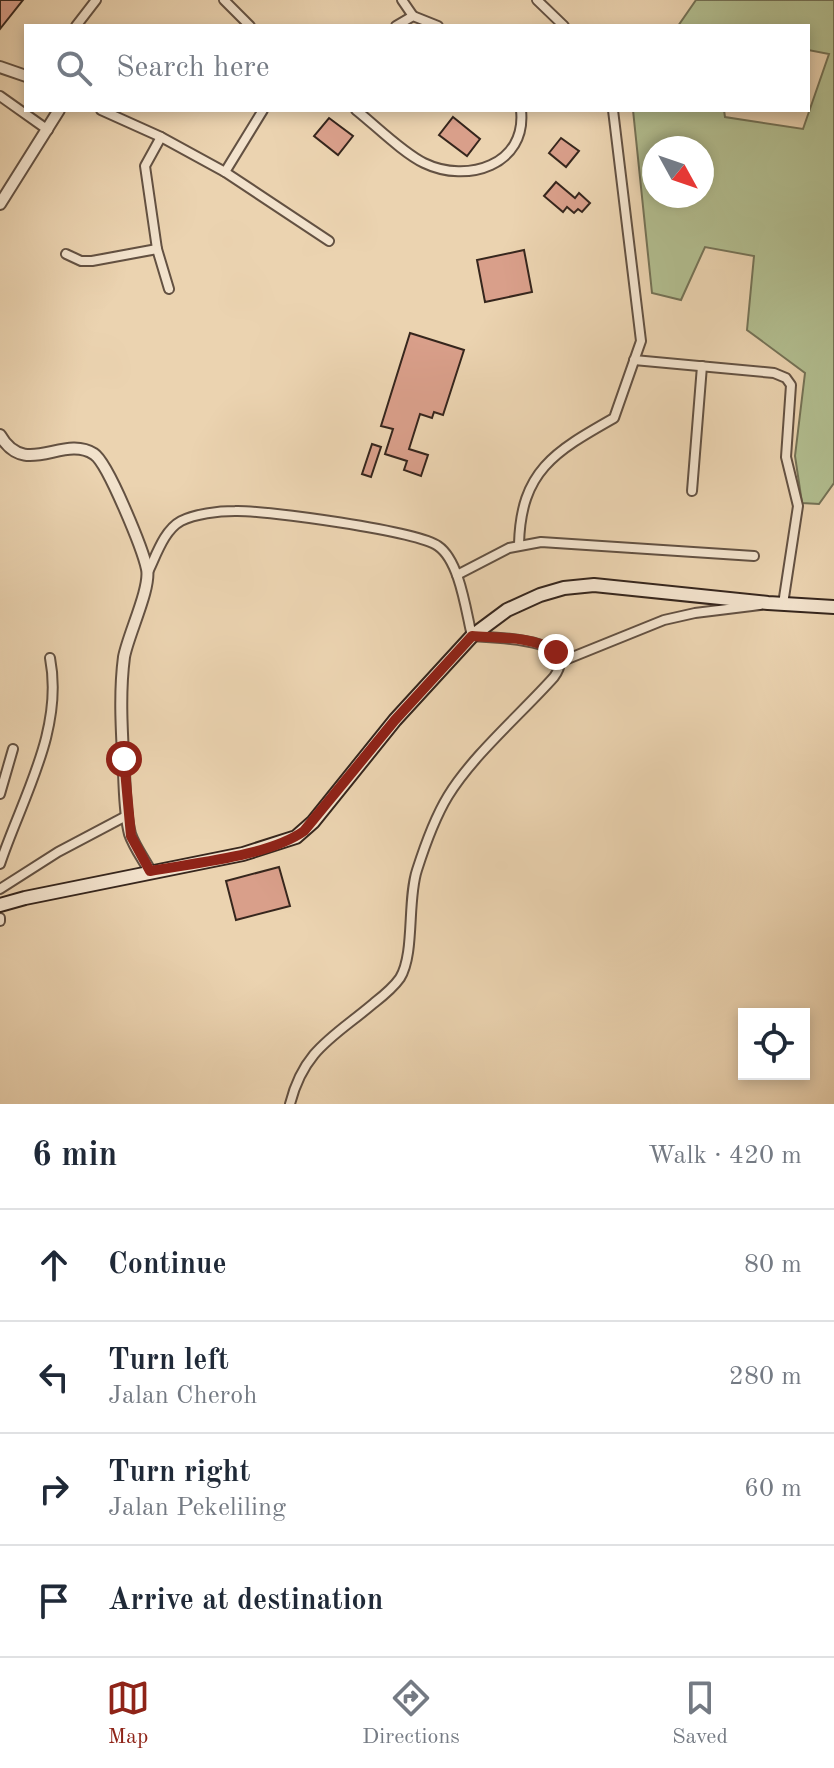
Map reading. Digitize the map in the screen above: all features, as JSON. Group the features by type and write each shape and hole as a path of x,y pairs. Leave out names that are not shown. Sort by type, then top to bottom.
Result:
{"main road":[{"path":"1,898 243,854 284,842 304,831 395,720 472,636 507,610 564,588 594,585 834,607"}],"street":[{"path":"78,24 96,0"},
{"path":"224,0 248,24"},
{"path":"402,0 413,16 433,24"},
{"path":"537,0 562,24"},
{"path":"399,24 413,16"},
{"path":"0,67 24,75"},
{"path":"0,96 48,130"},
{"path":"0,204 58,112"},
{"path":"105,112 161,137 225,172 329,241"},
{"path":"225,172 262,112"},
{"path":"359,112 423,163 459,170 489,167 510,153 520,133 521,112"},
{"path":"519,544 522,508 534,480 549,462 572,444 614,418 641,341 613,112"},
{"path":"161,137 145,166 157,249 169,289"},
{"path":"66,254 81,261 92,261 157,249"},
{"path":"634,360 774,373 786,378 791,385 786,457 798,506 783,604"},
{"path":"692,491 702,366"},
{"path":"0,435 10,448 28,455 70,448 82,449 100,459 110,476 148,572"},
{"path":"150,871 131,836 128,815 121,708 124,656 148,572 177,523 195,516 233,511 274,513 419,536 444,551 457,575 472,636 549,646 556,652 560,662 554,677 470,768 448,796 429,835 415,874 407,956 399,978 377,1001 313,1052 294,1088 290,1104"},
{"path":"457,575 519,544 541,542 754,556"},
{"path":"560,662 664,620 768,603"},
{"path":"0,864 46,741 52,679 50,658"},
{"path":"0,794 13,749"},
{"path":"1,898 58,852 128,815"}],"green space":[{"path":"696,0 834,0 834,483 819,504 802,503 795,456 805,373 747,330 754,256 705,247 681,300 652,293 643,208 714,208 714,136 642,136 642,197 633,112 724,112 725,117 803,129 829,54 810,50 810,24 679,24"}],"building":[{"path":"0,0 23,0 0,29"},
{"path":"453,117 480,139 467,156 439,135"},
{"path":"329,118 353,136 338,155 314,136"},
{"path":"561,138 579,151 566,167 549,153"},
{"path":"556,182 575,198 579,193 590,203 582,212 578,209 574,213 567,207 563,212 544,196"},
{"path":"524,250 532,292 485,302 477,260"},
{"path":"410,333 464,350 443,415 434,412 432,418 420,414 409,449 428,455 421,476 404,470 407,461 385,454 393,429 381,426"},
{"path":"372,444 381,447 371,477 362,474"},
{"path":"279,867 290,906 236,920 226,881"}],"route":[{"path":"124,759 131,836 150,871 243,854 284,842 304,831 336,796 395,720 472,636 549,646 556,652"}]}
